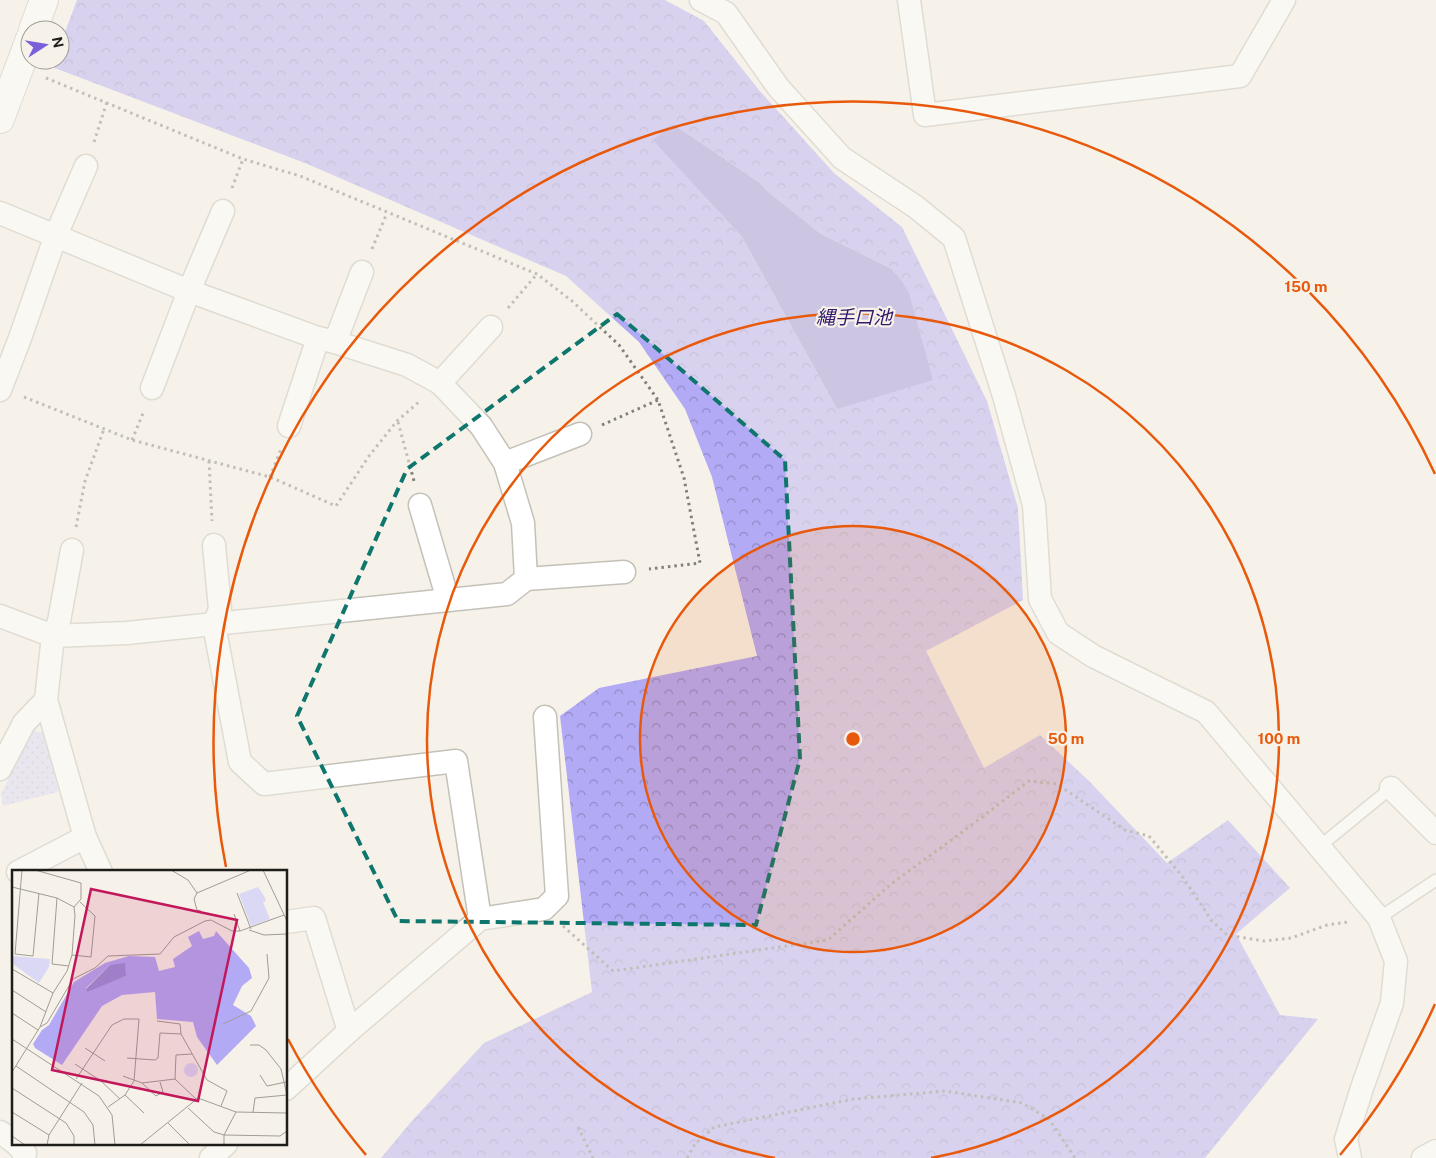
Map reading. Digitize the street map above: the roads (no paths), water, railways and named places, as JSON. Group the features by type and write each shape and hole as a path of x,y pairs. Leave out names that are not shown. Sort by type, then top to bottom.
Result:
{"street":[{"path":"37,20 44,0"},
{"path":"701,0 726,13 778,87 842,158 916,207 954,238 1004,396 1034,505 1040,599 1058,633 1093,656 1206,712 1379,918 1396,960 1392,1002 1346,1139 1350,1158"},
{"path":"909,0 924,115 1240,76 1284,0"},
{"path":"0,119 20,67"},
{"path":"0,389 56,235 86,166"},
{"path":"152,388 189,291 223,210"},
{"path":"0,213 189,291 327,340 407,365 440,383 481,426 505,463 523,523 526,579"},
{"path":"289,426 327,340 362,272"},
{"path":"440,383 491,328"},
{"path":"505,463 580,434"},
{"path":"420,506 448,600"},
{"path":"214,544 220,609 214,625 240,762 264,784 456,761 480,919"},
{"path":"72,550 59,620 53,636 46,700 85,837 100,870"},
{"path":"0,616 53,636 127,633 507,594 526,579 624,572"},
{"path":"0,769 24,723 46,700"},
{"path":"288,1087 349,1031 480,919 544,909 557,896 545,717"},
{"path":"1391,788 1436,833"},
{"path":"22,870 85,837"},
{"path":"0,865 12,872"},
{"path":"288,922 314,918 349,1031"},
{"path":"211,1158 224,1146"},
{"path":"1423,1158 1436,1150"}],"lane":[{"path":"1319,847 1391,788"},
{"path":"1379,918 1436,880"}],"water":[{"name":"縄手口池","path":"673,124 760,183 766,190 821,234 890,268 909,293 933,380 837,409 742,237 653,140"}]}
